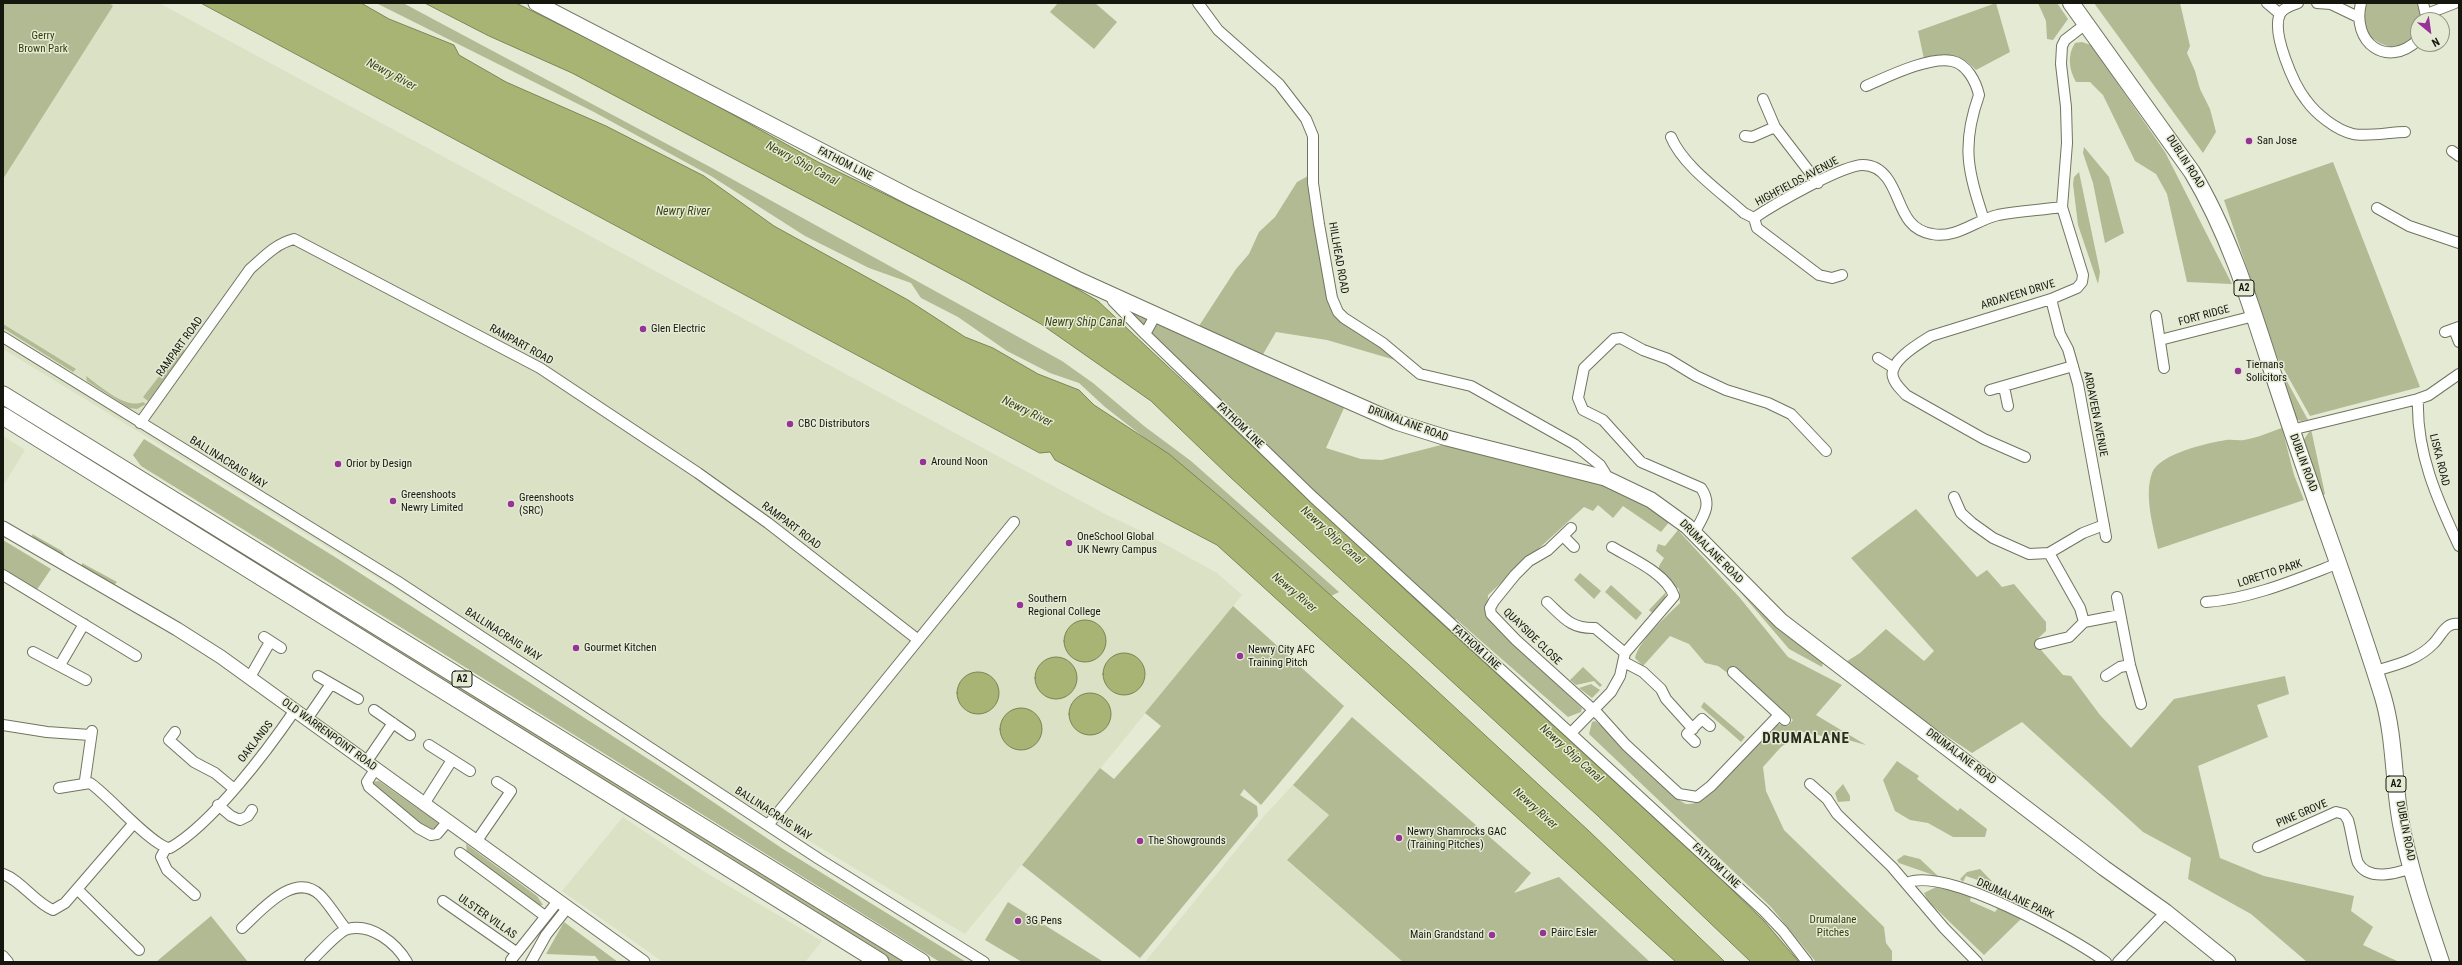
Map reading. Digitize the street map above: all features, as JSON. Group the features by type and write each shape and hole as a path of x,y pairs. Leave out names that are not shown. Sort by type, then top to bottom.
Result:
{"highway":[{"name":"A2","path":"3,395 922,962"},
{"name":"A2","path":"3,416 880,962"}],"main road":[{"name":"FATHOM LINE","path":"536,3 838,161 1110,294"},
{"name":"DUBLIN ROAD","path":"2071,3 2177,148 2205,193 2235,262 2291,430 2339,563 2389,718 2401,823 2412,868 2441,962"},
{"name":"DRUMALANE ROAD","path":"1110,294 1258,362 1396,422 1447,438 1604,478 1651,500 1694,533 1781,621 2104,868 2166,912 2228,962"}],"street":[{"name":"HILLHEAD ROAD","path":"1198,3 1218,30 1279,84 1295,102 1306,119 1313,136 1313,183 1319,224 1332,298 1338,312 1420,374 1471,386 1574,444 1600,465 1605,473 1604,478"},
{"path":"2267,3 2280,14"},
{"path":"2298,3 2288,6 2280,14 2278,32 2288,66 2306,100 2333,125 2354,134 2405,132"},
{"path":"2317,3 2331,4 2358,17"},
{"path":"2361,3 2358,17 2360,30 2369,44 2383,51 2397,52 2410,47"},
{"path":"2437,12 2455,3"},
{"path":"2062,207 2067,143 2066,107 2061,64 2062,46 2070,35 2087,23"},
{"path":"1866,86 1888,76 1938,61 1952,61 1962,66 1971,75 1979,95 1968,130 1970,179 1984,220"},
{"path":"1763,99 1775,127 1818,183"},
{"path":"1745,136 1752,137 1775,127"},
{"path":"1671,137 1675,146 1686,161 1744,213 1754,218"},
{"name":"HIGHFIELDS AVENUE","path":"1842,275 1832,278 1819,275 1757,228 1754,218 1818,183 1850,168 1873,166 1886,177 1901,210 1909,222 1920,231 1933,235 1956,232 1998,215 2062,207"},
{"name":"ARDAVEEN DRIVE","path":"1894,368 1916,344 1932,336 2051,299 2077,288 2082,282 2083,275 2062,207"},
{"path":"2377,208 2409,226 2459,243"},
{"name":"RAMPART ROAD","path":"140,423 250,269 271,250 284,242 294,240 540,368 698,473 768,523 917,639"},
{"name":"FATHOM LINE","path":"1110,294 1113,301 1145,334 1313,497 1764,911 1784,931 1807,962"},
{"name":"ARDAVEEN AVENUE","path":"2051,299 2060,334 2073,366 2078,384 2106,537"},
{"path":"1145,334 1156,314"},
{"path":"2156,316 2164,368"},
{"name":"FORT RIDGE","path":"2160,340 2254,316"},
{"path":"2452,329 2459,342"},
{"name":"BALLINACRAIG WAY","path":"3,337 397,581 768,825 984,962"},
{"path":"1694,533 1705,514 1708,502 1701,488 1641,462 1603,420 1583,410 1578,398 1584,368 1614,339 1621,338 1644,350 1668,359 1714,384 1751,396 1791,414 1826,451"},
{"path":"1878,358 1894,368 1892,376 1896,385 1906,395 1984,438 2025,457"},
{"path":"1990,390 2073,366"},
{"path":"2291,430 2418,399 2429,395 2459,374"},
{"path":"2004,387 2008,406"},
{"name":"LISKA ROAD","path":"2418,399 2417,418 2421,441 2434,492 2459,546"},
{"path":"1954,497 1960,513 1993,538 2029,554 2049,553 2083,533 2104,524"},
{"path":"768,825 917,639 1014,522"},
{"name":"OLD WARRENPOINT ROAD","path":"3,528 177,629 250,677 643,962"},
{"name":"QUAYSIDE CLOSE","path":"1571,528 1548,550 1529,561 1515,575 1490,608 1491,614 1516,640 1594,710 1626,746 1679,794 1697,797 1711,786 1782,718 1733,672"},
{"path":"1563,536 1574,547"},
{"path":"1570,733 1611,692 1620,676 1625,657 1674,596 1671,588 1662,579 1612,547"},
{"path":"2049,553 2080,608 2084,622"},
{"name":"LORETTO PARK","path":"2206,602 2226,600 2248,595 2339,563"},
{"path":"3,575 136,656"},
{"path":"2117,597 2130,665 2142,704"},
{"path":"1547,602 1573,625 1581,628 1595,628 1661,689 1666,699 1693,729"},
{"path":"2040,644 2069,637 2084,622 2120,615"},
{"path":"2375,671 2419,656 2434,643 2446,627 2453,623 2459,624"},
{"path":"60,665 84,624"},
{"path":"250,677 267,640 281,648"},
{"path":"33,652 86,680"},
{"path":"2106,676 2120,667 2130,665"},
{"path":"318,676 358,699"},
{"path":"307,719 331,684"},
{"name":"OAKLANDS","path":"166,848 178,844 194,830 234,788 276,737 294,710"},
{"path":"374,710 410,735"},
{"path":"1695,742 1687,734 1702,719 1710,726"},
{"path":"393,723 371,765 367,782 369,787 418,828 431,836 437,834 448,821"},
{"path":"3,725 46,732 91,733 85,780 111,799 134,823 166,848 161,857 164,865 195,896"},
{"path":"175,732 169,740 179,750 194,762 215,773 234,788"},
{"path":"429,745 470,771"},
{"path":"424,804 452,760"},
{"path":"476,842 511,791 498,782"},
{"path":"59,788 88,783"},
{"path":"1810,784 1827,799 1837,814 1907,883 1944,928 1977,962"},
{"path":"218,805 231,816 240,820 248,816 252,810"},
{"name":"PINE GROVE","path":"2258,847 2336,812 2344,814 2348,820 2358,863 2364,869 2374,873 2389,875 2412,868"},
{"path":"3,874 10,877 43,906 53,910 65,903 134,823"},
{"path":"460,853 545,916"},
{"name":"DRUMALANE PARK","path":"1907,883 1923,880 1943,883 2000,904 2069,938 2106,962"},
{"path":"242,928 282,893 297,888 308,888 319,894 346,929"},
{"path":"77,889 139,950"},
{"name":"ULSTER VILLAS","path":"444,901 514,956 545,916 563,904"},
{"path":"530,962 563,904"},
{"path":"2118,962 2166,912"},
{"path":"310,962 346,929 360,928 380,934 407,962"},
{"path":"3,956 8,962"}],"shaded area":[{"path":"3,3 159,3 1105,514 1141,531 1217,573 1242,595 965,934 759,811 3,349"},
{"path":"3,436 25,450 3,486"},
{"path":"1293,785 1329,815 1287,861 1403,962 1145,962 1264,816"},
{"path":"623,817 703,871 822,941 805,962 663,962 562,891"}],"green space":[{"name":"Gerry Brown Park","path":"3,3 109,3 113,6 3,179"},
{"path":"376,3 403,3 712,168 1062,361 1093,383 1144,426 1191,461 1339,592 1331,596 1214,492 1105,407 1079,383 1050,373 1007,351 958,317 921,298 911,283 869,268 805,236 711,176 594,112"},
{"path":"1058,3 1095,3 1117,22 1094,49 1050,12"},
{"path":"1996,3 2010,52 1976,70 1970,64 1958,57 1940,56 1924,59 1918,31"},
{"path":"2038,3 2057,3 2068,19 2053,40 2047,39 2046,21"},
{"path":"2094,3 2180,3 2190,46 2187,53 2195,71 2200,89 2210,109 2216,132 2203,153"},
{"path":"2368,3 2418,3 2420,12 2410,12 2410,41 2407,44 2395,47 2383,44 2372,38 2365,28 2363,16"},
{"path":"2082,42 2091,45 2165,152 2232,284 2187,282 2167,194 2156,174 2135,161 2103,95 2090,82 2076,82 2072,73 2070,68 2070,57 2072,48 2075,43"},
{"path":"2084,147 2109,177 2124,233 2105,243 2093,183 2083,153"},
{"path":"2333,162 2420,387 2310,416 2277,357 2224,200"},
{"path":"2079,172 2100,272 2098,284 2078,225 2073,184 2074,177"},
{"path":"1308,176 1334,302 1339,316 1402,362 1327,340 1276,332 1262,356 1197,329 1236,269 1249,254 1259,232 1275,217 1297,182"},
{"path":"1112,300 1344,408 1326,448 1361,459 1382,460 1453,442 1604,485 1657,509 1670,521 1661,532 1623,506 1613,518 1598,505 1593,511 1584,507 1488,595 1487,617 1582,708 1581,712 1568,717 1456,619 1450,625"},
{"path":"3,324 76,369 73,372 3,328"},
{"path":"181,348 185,351 148,401 143,397"},
{"path":"2276,361 2308,420 2300,421 2295,418"},
{"path":"86,376 113,396 121,400 129,403 136,404 143,402 146,404 137,409 129,408 87,381"},
{"path":"3,400 907,962 891,962 3,411"},
{"path":"2282,428 2294,475 2304,500 2158,549 2149,501 2150,482 2152,473 2156,466 2164,460 2184,450 2226,440 2249,439"},
{"path":"2311,429 2325,494 2322,496 2303,441"},
{"path":"144,439 335,557 670,773 783,849 966,962 940,962 141,466 133,455"},
{"path":"1916,509 1977,577 1987,570 2002,587 2014,584 2046,622 2046,631 2034,642 2063,675 2071,676 2100,715 2131,748 2174,699 2285,676 2289,694 2257,705 2268,737 2198,766 2220,858 2264,876 2354,896 2351,911 2373,927 2363,945 2399,962 2307,962 2251,914 2188,879 2191,858 2143,832 2022,722 1972,753 1841,665 1860,653 1886,629 1924,661 1934,651 1851,558"},
{"name":"Drumalane Pitches","path":"1678,530 1740,598 1788,657 1842,685 1816,715 1866,745 1823,733 1822,736 1803,732 1781,747 1763,767 1766,791 1784,830 1884,927 1886,943 1892,951 1892,962 1816,962 1771,907 1589,734 1592,722 1595,721 1602,726 1670,793 1680,801 1687,804 1693,804 1709,794 1777,724 1788,726 1793,720 1737,668 1729,674 1718,666 1705,663 1689,644 1670,636 1643,666 1635,658 1648,636 1680,603 1679,589 1659,572 1659,566 1664,558 1656,551 1658,544 1665,546"},
{"path":"32,534 62,551 65,555 62,556 33,539"},
{"path":"3,540 51,569 36,591 3,570"},
{"path":"82,563 117,582 114,585 82,567"},
{"path":"1719,567 1820,657 1823,663 1822,667 1789,649"},
{"path":"1580,573 1601,591 1594,599 1574,580"},
{"path":"1611,585 1642,613 1636,620 1605,592"},
{"path":"1666,592 1665,601 1654,612 1651,612 1649,610"},
{"path":"1233,606 1344,706 1261,805 1244,789 1240,795 1257,806 1258,816 1140,958 1022,865 1100,768 1114,779 1161,726 1145,713"},
{"path":"1583,667 1602,685 1600,687 1594,681 1576,685 1570,680"},
{"path":"1591,684 1600,690 1592,698 1579,688"},
{"path":"1704,702 1745,737 1741,742 1701,707"},
{"name":"Newry Shamrocks GAC (Training Pitches)","path":"1352,717 1531,873 1514,893 1559,877 1650,962 1403,962 1287,860 1329,815 1293,785"},
{"path":"1897,761 1919,776 1917,779 1958,811 1960,808 1987,829 1985,837 1953,837 1928,823 1910,820 1895,811 1883,780"},
{"path":"379,781 437,822 438,824 435,830 429,832 371,785 372,782"},
{"path":"1843,784 1850,796 1850,801 1838,802 1835,793"},
{"path":"466,844 537,896 543,905 535,905 467,854"},
{"path":"1904,855 1920,859 1939,877 1899,863 1897,860"},
{"path":"1980,869 2009,899 1987,891 1989,884 1966,876 1963,882 1960,879 1967,872"},
{"path":"1936,887 1949,888 1971,896 1970,901 1995,912 1998,908 2022,918 1984,955 1928,901 1924,893"},
{"name":"3G Pens","path":"1008,902 1102,961 1022,962 985,940"},
{"path":"211,916 248,962 156,962"},
{"path":"564,922 618,962 600,962 595,956 546,954"}],"water":[{"name":"Newry River","path":"201,3 361,3 389,19 454,45 459,55 506,82 606,126 704,176 774,226 908,300 965,337 993,348 1038,374 1079,390 1094,405 1169,454 1226,502 1409,665 1590,832 1725,962 1676,962 1217,545 1055,460 1050,452 1040,453"},
{"name":"Newry Ship Canal","path":"425,3 516,3 667,78 818,162 1055,276 1098,301 1414,598 1720,878 1764,921 1799,962 1751,962 1598,816 1229,476 1151,401 1041,324 966,282 572,73 489,36"},
{"path":"1085,620 1100,626 1106,641 1100,656 1085,662 1070,656 1064,641 1070,626"},
{"path":"1124,653 1139,659 1145,674 1139,689 1124,695 1109,689 1103,674 1109,659"},
{"path":"1056,657 1071,663 1077,678 1071,693 1056,699 1041,693 1035,678 1041,663"},
{"path":"978,672 993,678 999,693 993,708 978,714 963,708 957,693 963,678"},
{"path":"1090,693 1105,699 1111,714 1105,729 1090,735 1075,729 1069,714 1075,699"},
{"path":"1021,708 1036,714 1042,729 1036,744 1021,750 1006,744 1000,729 1006,714"}],"place":[{"name":"San Jose","path":"2249,141"},
{"name":"Glen Electric","path":"643,329"},
{"name":"Tiernans Solicitors","path":"2238,371"},
{"name":"CBC Distributors","path":"790,424"},
{"name":"Around Noon","path":"923,462"},
{"name":"Orior by Design","path":"338,464"},
{"name":"Greenshoots Newry Limited","path":"393,501"},
{"name":"Greenshoots (SRC)","path":"511,504"},
{"name":"OneSchool Global UK Newry Campus","path":"1069,543"},
{"name":"Southern Regional College","path":"1020,605"},
{"name":"Gourmet Kitchen","path":"576,648"},
{"name":"Newry City AFC Training Pitch","path":"1240,656"},
{"name":"Newry Shamrocks GAC (Training Pitches)","path":"1399,838"},
{"name":"The Showgrounds","path":"1140,841"},
{"name":"3G Pens","path":"1018,921"},
{"name":"Páirc Esler","path":"1543,933"},
{"name":"Main Grandstand","path":"1492,935"}],"district":[{"name":"DRUMALANE","path":"1806,739"}]}
